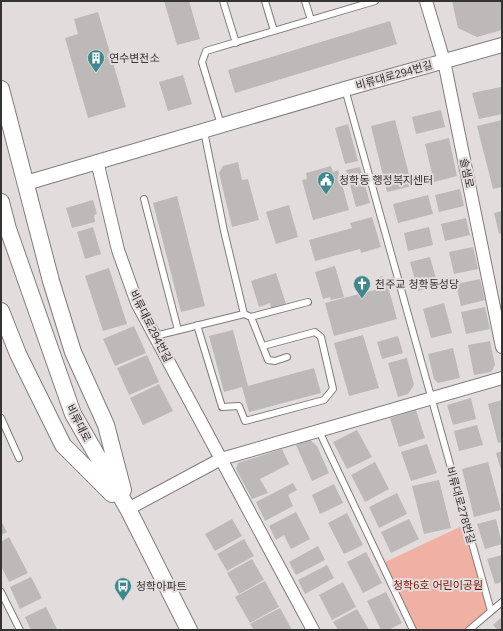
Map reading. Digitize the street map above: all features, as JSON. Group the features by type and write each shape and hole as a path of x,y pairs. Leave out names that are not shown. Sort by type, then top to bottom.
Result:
{"main road":[{"path":"1,89 51,281 73,352 106,425 128,509"},
{"name":"비류대로","path":"1,202 8,229 73,414 128,509 189,630"},
{"path":"1,311 18,354 63,445 128,509"}],"street":[{"name":"솔샘로","path":"426,1 444,61 502,347"},
{"name":"비류대로294번길","path":"26,183 203,130 502,45"},
{"name":"비류대로294번길","path":"97,161 118,250 137,303 221,459"},
{"path":"128,509 221,459 502,378"},
{"path":"221,459 313,630"}],"lane":[{"path":"223,1 236,42"},
{"path":"265,1 274,31"},
{"path":"305,1 312,20"},
{"path":"351,1 353,8"},
{"path":"221,125 202,62 206,51 375,1"},
{"name":"비류대로294번길","path":"345,89 431,399"},
{"path":"203,130 224,231 244,314"},
{"path":"144,199 178,330"},
{"path":"155,336 244,314 252,317 308,302"},
{"path":"252,317 268,360 275,361 287,357"},
{"path":"197,325 222,407 239,406 245,421 324,400 333,389 321,337 315,332 263,346"},
{"name":"비류대로278번길","path":"431,399 491,612"},
{"path":"1,418 19,458"},
{"path":"320,431 413,630"},
{"path":"1,592 20,630"},
{"path":"469,630 502,602"}],"green space":[{"name":"청학6호 어린이공원","path":"466,524 491,611 469,630 413,630 381,564"}],"building":[{"path":"164,1 189,1 200,39 177,45"},
{"path":"452,1 502,1 502,30 477,37 458,28"},
{"name":"연수변전소","path":"98,12 126,107 88,118 65,38 78,34 74,19"},
{"path":"390,21 397,44 235,93 228,70"},
{"path":"183,75 192,104 168,111 159,82"},
{"path":"501,87 502,114 479,119 472,93"},
{"path":"441,110 445,127 416,134 412,117"},
{"path":"395,120 412,186 387,192 371,126"},
{"path":"502,120 502,187 493,189 477,126"},
{"path":"348,124 358,161 345,164 335,128"},
{"path":"449,138 457,176 434,182 425,144"},
{"path":"238,162 242,180 248,179 259,220 232,227 219,173 223,166"},
{"name":"청학동 행정복지센터","path":"331,166 333,172 338,170 349,210 313,220 302,180 307,179 306,173"},
{"path":"360,167 370,203 356,207 346,170"},
{"path":"460,189 464,206 439,212 435,195"},
{"path":"428,195 433,214 398,223 393,204"},
{"path":"177,196 205,306 181,312 153,203"},
{"path":"93,200 97,214 94,215 95,222 72,228 66,208"},
{"path":"289,205 298,237 276,244 266,212"},
{"path":"502,211 502,233 499,234 494,213"},
{"path":"372,217 381,247 361,253 360,249 315,261 309,240 352,228 350,223"},
{"path":"466,218 470,235 445,241 441,224"},
{"path":"93,227 101,254 85,259 77,232"},
{"path":"429,227 433,245 408,251 404,233"},
{"path":"473,247 478,269 454,274 449,252"},
{"path":"430,257 438,286 418,291 410,262"},
{"path":"335,266 344,297 331,300 330,297 323,299 315,272"},
{"path":"109,268 127,324 103,331 85,276"},
{"path":"276,273 286,304 271,308 270,303 259,307 251,281"},
{"path":"382,276 386,279 397,319 334,336 325,303 378,289 376,281"},
{"path":"480,279 485,300 461,306 456,284"},
{"path":"444,303 452,333 431,338 423,309"},
{"path":"485,307 490,329 466,334 461,312"},
{"path":"134,326 146,353 115,366 103,339"},
{"path":"233,330 248,386 314,368 321,393 249,412 242,387 224,392 209,336"},
{"path":"363,335 379,388 349,396 334,343"},
{"path":"398,336 403,353 382,359 377,342"},
{"path":"490,341 495,365 491,372 474,375 468,345"},
{"path":"453,348 460,378 438,383 434,379 428,354"},
{"path":"147,355 159,382 129,395 117,368"},
{"path":"407,358 414,385 408,394 398,397 388,363"},
{"path":"159,384 173,411 143,425 130,398"},
{"path":"471,398 476,419 453,425 447,405"},
{"path":"502,400 502,442 498,443 488,404"},
{"path":"416,410 425,438 399,447 390,418"},
{"path":"477,425 483,445 459,451 454,431"},
{"path":"357,430 372,457 347,469 333,442"},
{"path":"309,439 317,446 329,473 312,481 296,445"},
{"path":"427,444 437,473 411,481 401,452"},
{"path":"282,449 289,464 260,479 268,493 252,499 236,469 238,463"},
{"path":"502,451 502,473 496,453"},
{"path":"375,462 389,489 365,502 351,475"},
{"path":"488,462 501,510 474,517 462,469"},
{"path":"439,480 451,528 424,534 412,486"},
{"path":"293,483 297,490 288,495 293,506 265,521 256,502"},
{"path":"334,484 343,503 320,514 312,495"},
{"path":"397,493 407,514 379,528 369,507"},
{"path":"296,512 310,539 291,549 284,535 276,540 269,526"},
{"path":"347,513 363,545 344,554 328,523"},
{"path":"232,519 242,536 215,551 205,534"},
{"path":"409,519 419,539 391,553 381,532"},
{"path":"496,519 502,544 485,549 477,524"},
{"path":"1,521 7,532 1,535"},
{"path":"9,537 28,573 9,582 1,566 1,542"},
{"path":"244,539 254,556 227,571 217,554"},
{"path":"318,546 325,560 296,575 289,562"},
{"path":"366,552 382,583 363,593 347,562"},
{"path":"502,555 502,582 495,584 487,559"},
{"path":"252,559 264,580 239,594 227,573"},
{"path":"327,565 334,578 305,594 298,580"},
{"path":"31,577 42,598 20,609 10,587"},
{"path":"265,581 279,607 250,623 235,597"},
{"path":"343,582 356,607 332,620 319,595"},
{"path":"386,592 402,623 388,630 381,630 367,601"},
{"path":"46,607 57,629 31,630 25,617"},
{"path":"280,608 292,630 254,630 250,624"},
{"path":"357,609 369,630 338,630 333,622"},
{"path":"502,617 502,630 498,630 493,625"}],"place":[{"name":"연수변전소","path":"96,73"},
{"name":"청학동 행정복지센터","path":"326,195"},
{"name":"천주교 청학동성당","path":"362,299"},
{"name":"청학아파트","path":"123,601"}]}
